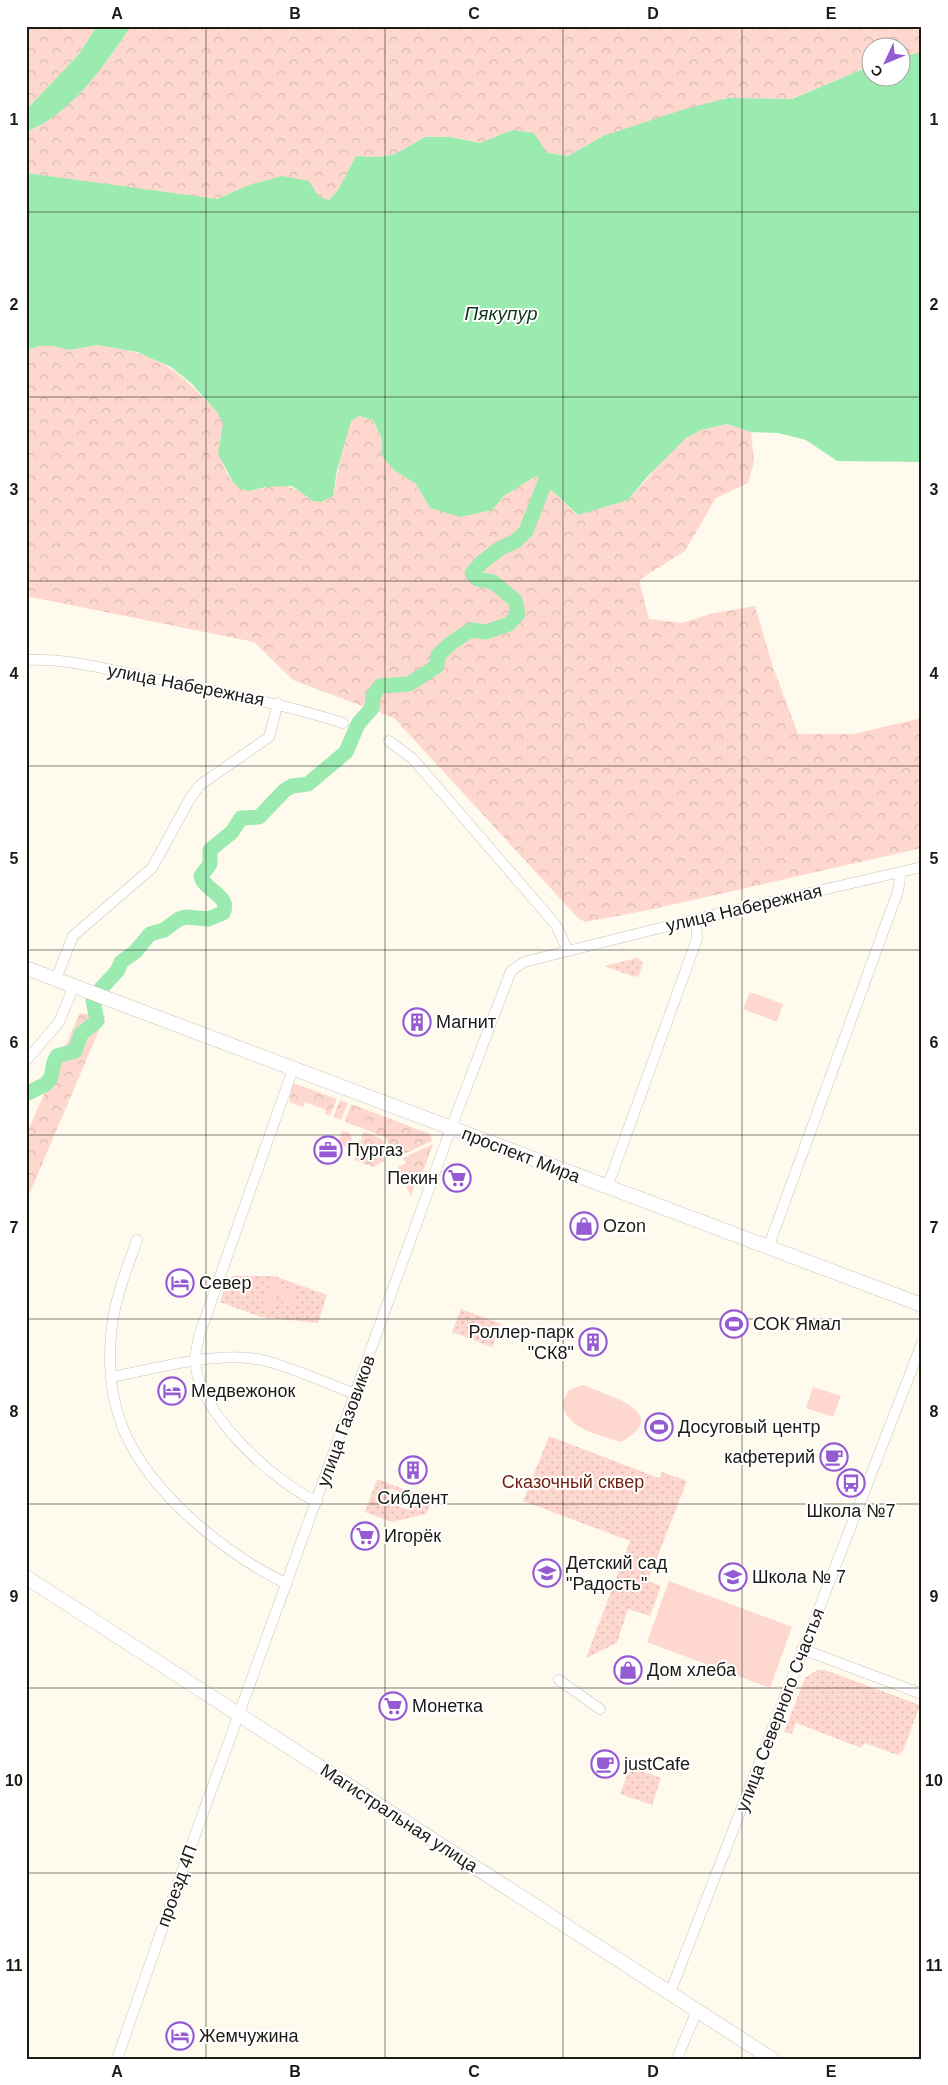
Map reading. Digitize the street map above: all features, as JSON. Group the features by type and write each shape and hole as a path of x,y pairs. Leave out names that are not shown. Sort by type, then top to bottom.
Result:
{"main road":[{"path":"26,968 77,987"},
{"name":"проспект Мира","path":"77,987 922,1306"},
{"name":"Магистральная улица","path":"26,1577 772,2059"}],"street":[{"name":"улица Набережная","path":"26,660 74,662 278,704 343,723"},
{"path":"56,979 74,936 152,868 191,797 200,785 266,741 272,731 278,704"},
{"path":"389,741 414,759 556,925 568,952"},
{"name":"улица Набережная","path":"451,1128 511,971 524,962 696,919 922,868"},
{"path":"768,1248 898,891 901,872"},
{"path":"607,1188 697,939 696,919"},
{"path":"26,1061 59,1022 77,987"},
{"path":"293,1069 199,1336 196,1362 205,1394 225,1427 271,1470 304,1496 316,1502"},
{"name":"улица Газовиков","path":"240,1714 451,1128"},
{"path":"136,1240 113,1317 110,1354 111,1377 124,1431 134,1452 154,1478 178,1504 235,1553 287,1584"},
{"name":"улица Северного Счастья","path":"670,1993 922,1343"},
{"path":"111,1377 229,1357 266,1361 355,1394"},
{"path":"802,1650 922,1694"},
{"path":"559,1680 600,1709"},
{"name":"проезд 4П","path":"117,2059 240,1714"},
{"path":"677,2059 697,2010"}],"green space":[{"path":"26,26 97,26 79,54 26,110"},
{"path":"131,26 922,26 922,52 910,55 910,38 860,38 860,70 791,99 728,98 603,136 568,156 547,153 512,130 480,143 450,137 425,137 395,154 380,157 356,156 338,190 329,200 249,185 217,199 26,173 28,131 59,113 86,86"},
{"path":"97,345 130,351 157,360 180,375 215,410 223,423 219,446 220,455 223,465 236,485 249,491 276,486 290,487 313,501 333,496 345,436 351,421 359,416 373,420 382,439 381,455 395,471 416,484 430,508 492,510 505,495 536,476 577,515 628,500 669,454 686,438 701,430 727,424 751,432 754,462 748,483 716,498 685,551 639,580 649,619 682,623 710,614 755,606 773,667 798,734 853,734 922,718 922,848 649,910 585,922 578,918 394,718 293,680 254,642 26,596 26,350 40,346 53,346 69,350"},
{"path":"638,958 643,963 639,975 635,977 604,966"},
{"path":"750,992 783,1004 777,1022 743,1009"},
{"path":"80,1013 105,1016 26,1202 26,1135"},
{"path":"293,1083 337,1099 330,1116 325,1114 326,1110 305,1102 303,1107 289,1102"},
{"path":"340,1100 348,1103 341,1120 333,1117"},
{"path":"351,1104 430,1134 432,1141 402,1155 398,1147 392,1150 385,1137 345,1122"},
{"path":"342,1131 350,1133 352,1139 349,1148 338,1144"},
{"path":"364,1132 382,1139 389,1152 383,1155 385,1161 373,1167 354,1160"},
{"path":"433,1144 419,1182 415,1182 411,1197 398,1167 406,1163 403,1158"},
{"path":"233,1276 274,1276 327,1295 318,1323 261,1317 220,1302 227,1280"},
{"path":"271,1281 280,1285 270,1312 261,1309"},
{"path":"284,1287 297,1292 292,1306 279,1301"},
{"path":"461,1309 501,1324 492,1347 452,1332"},
{"path":"583,1385 631,1406 639,1414 641,1422 636,1431 621,1442 585,1430 570,1419 562,1403 569,1390"},
{"path":"813,1387 841,1396 833,1417 806,1408"},
{"name":"Сказочный сквер","path":"549,1436 659,1478 662,1472 687,1481 648,1581 661,1586 650,1616 628,1609 617,1643 586,1658 630,1541 523,1501"},
{"path":"377,1479 432,1500 426,1514 392,1522 365,1512","holes":["391,1489 413,1497 409,1510 386,1502"]},
{"path":"669,1581 792,1627 770,1688 647,1642"},
{"path":"817,1670 825,1670 920,1705 903,1751 898,1755 865,1743 861,1748 796,1723 792,1734 784,1732 805,1678"},
{"path":"630,1767 661,1778 652,1805 620,1794"}],"water":[{"path":"97,26 131,26 99,71 73,100 59,113 28,131 26,135 26,110 79,54"},
{"name":"Пякупур","path":"922,52 922,462 837,461 806,440 778,433 751,432 727,424 701,430 686,438 647,477 628,500 578,515 536,476 505,495 492,510 460,517 430,508 416,484 395,471 381,455 382,439 373,420 359,416 351,421 337,470 333,496 321,502 313,501 292,486 266,487 249,491 240,489 233,482 218,454 223,423 217,412 191,383 171,367 137,352 97,345 69,350 53,346 40,346 26,350 26,173 217,199 249,185 282,176 309,181 319,197 329,200 338,190 356,156 380,157 395,154 425,137 450,137 480,143 512,130 534,133 547,153 568,156 603,136 685,109 728,98 792,99 860,70 860,88 910,88 910,55"}],"waterway":[{"path":"26,1094 46,1084 51,1077 57,1056 75,1051 81,1034 97,1021 93,1000 98,992 118,970 121,962 135,952 150,934 164,930 179,919 186,917 208,919 223,913 224,902 207,886 201,876 210,864 210,850 232,832 241,818 259,817 285,790 292,786 308,784 346,752 358,724 372,708 373,696 380,686 409,684 437,666 438,655 451,643 471,630 486,632 509,624 518,614 515,600 493,582 477,579 472,573 481,563 499,549 516,541 526,531 551,467"}],"place":[{"name":"Магнит","path":"417,1022"},
{"name":"Пургаз","path":"328,1150"},
{"name":"Пекин","path":"457,1178"},
{"name":"Ozon","path":"584,1226"},
{"name":"Север","path":"180,1283"},
{"name":"СОК Ямал","path":"734,1324"},
{"name":"Роллер-парк \"СК8\"","path":"593,1342"},
{"name":"Медвежонок","path":"172,1391"},
{"name":"Досуговый центр","path":"659,1427"},
{"name":"кафетерий","path":"834,1457"},
{"name":"Сибдент","path":"413,1470"},
{"name":"Школа №7","path":"851,1483"},
{"name":"Игорёк","path":"365,1536"},
{"name":"Детский сад \"Радость\"","path":"547,1573"},
{"name":"Школа № 7","path":"733,1577"},
{"name":"Дом хлеба","path":"628,1670"},
{"name":"Монетка","path":"393,1706"},
{"name":"justCafe","path":"605,1764"},
{"name":"Жемчужина","path":"180,2036"}]}
